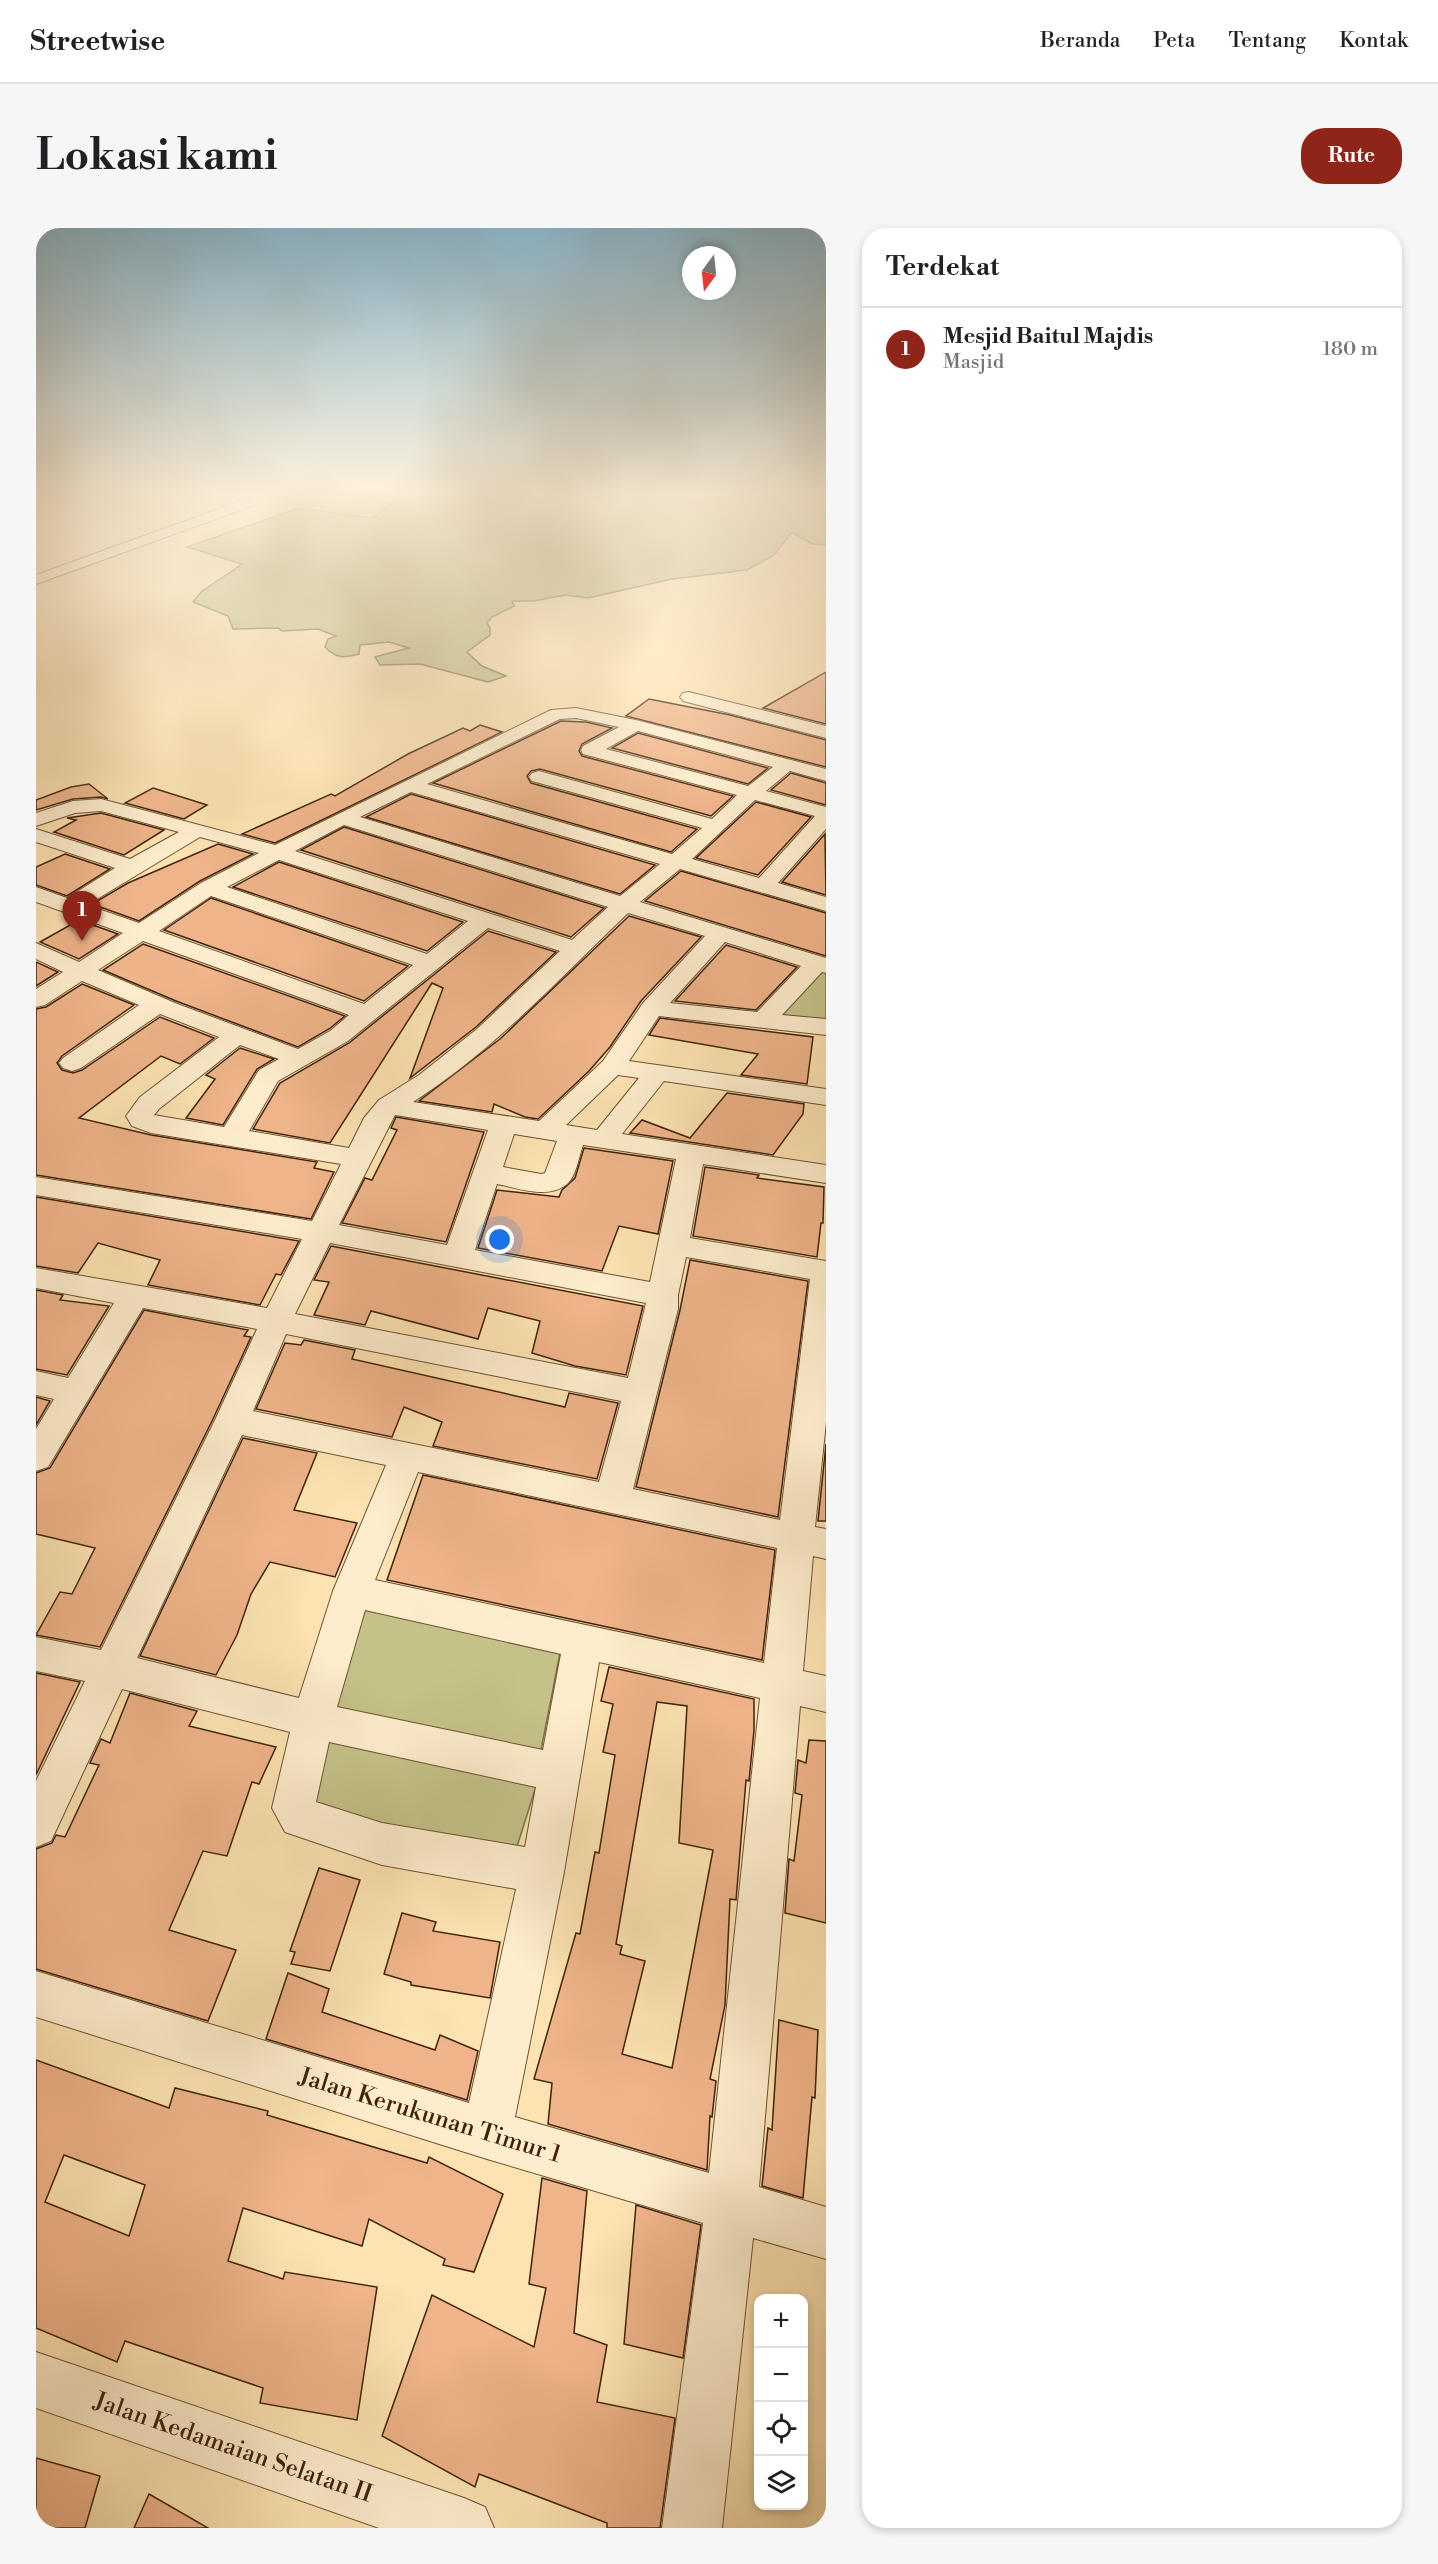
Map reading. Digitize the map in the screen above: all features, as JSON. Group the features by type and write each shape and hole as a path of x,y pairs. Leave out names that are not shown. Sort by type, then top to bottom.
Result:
{"street":[{"path":"689,697 826,732"},
{"path":"690,739 731,708"},
{"path":"36,1000 209,888 342,818 561,712 576,712 636,725 826,775"},
{"path":"482,806 636,725"},
{"path":"590,750 826,815 763,887"},
{"path":"36,1826 232,1420 276,1321 370,1131 388,1106 428,1081 486,1034 624,904 678,862 751,793 788,764"},
{"path":"539,777 716,826"},
{"path":"411,786 826,904"},
{"path":"36,820 80,805 98,804 277,852 577,949"},
{"path":"342,818 821,964 764,1019"},
{"path":"69,906 198,830"},
{"path":"36,835 132,867"},
{"path":"209,888 430,963"},
{"path":"36,894 369,1014"},
{"path":"232,1137 268,1076 322,1047 369,1014 484,920"},
{"path":"544,1130 612,1066 652,1008 720,934"},
{"path":"36,950 80,972 158,1004 300,1058"},
{"path":"72,1063 158,1004"},
{"path":"652,1008 826,1027"},
{"path":"240,1036 149,1103 140,1116 142,1120 151,1125 358,1158"},
{"path":"240,1036 268,1076"},
{"path":"612,1066 826,1097"},
{"path":"604,1139 656,1074"},
{"path":"388,1106 826,1174"},
{"path":"458,1257 504,1123"},
{"path":"487,1173 544,1184 552,1181 557,1178 573,1134"},
{"path":"612,1500 662,1309 662,1295 691,1153"},
{"path":"36,1186 322,1232 662,1295"},
{"path":"674,1245 826,1272 811,1541 782,1685 731,2206 692,2528"},
{"path":"36,1278 276,1321 639,1392"},
{"path":"36,1458 134,1296"},
{"path":"36,1383 76,1392"},
{"path":"232,1420 811,1541"},
{"path":"406,1458 352,1592 313,1720 293,1808 300,1818 382,1844 542,1872"},
{"path":"352,1592 826,1694"},
{"path":"487,2134 542,1872 583,1642"},
{"path":"36,1654 111,1669 313,1720 559,1773"},
{"name":"Jalan Kerukunan Timur 1","path":"36,1994 487,2134 826,2233"},
{"name":"Jalan Kedamaian Selatan II","path":"36,2380 464,2528"}],"shaded area":[{"path":"194,602 513,602 514,606 492,617 487,623 490,635 467,652 482,666 506,676 488,682 420,664 380,665 375,657 409,648 389,642 360,645 359,654 341,656 333,654 325,647 328,639 336,636 318,629 282,631 278,628 233,629 228,616"},
{"path":"819,966 826,968 826,1022 778,1017"},
{"path":"357,1604 561,1648 540,1755 327,1712"},
{"path":"324,1728 539,1777 514,1856 306,1809"}],"building":[{"path":"826,672 826,724 763,708"},
{"path":"649,699 730,715 826,740 826,767 626,716"},
{"path":"561,721 586,722 612,728 582,744 579,751 582,756 733,796 711,816 540,769 531,771 527,776 531,783 697,829 671,852 433,783"},
{"path":"480,725 502,732 275,843 242,834 331,794 335,796 408,754 463,728 470,731"},
{"path":"638,733 768,768 748,784 612,748"},
{"path":"791,773 826,783 826,805 771,790"},
{"path":"89,784 108,799 101,797 73,799 36,810 36,800 71,787"},
{"path":"153,788 207,805 184,819 125,803"},
{"path":"411,794 655,865 620,894 366,817"},
{"path":"756,802 811,817 758,875 696,858"},
{"path":"101,813 164,830 124,855 54,832 76,820 67,818"},
{"path":"344,827 604,908 571,937 301,850"},
{"path":"825,834 826,895 782,882"},
{"path":"218,844 253,854 200,881 139,921 92,904 128,883"},
{"path":"65,854 110,869 67,896 36,885 36,867"},
{"path":"279,862 463,922 427,951 233,887"},
{"path":"681,871 826,913 826,956 645,901"},
{"path":"211,898 408,966 364,1001 164,930"},
{"path":"629,916 701,937 641,1001 610,1047 589,1071 538,1119 525,1117 494,1104 492,1112 419,1101 500,1039"},
{"path":"79,920 118,934 79,959 40,942"},
{"path":"488,931 556,952 476,1027 410,1078 443,988 432,983 330,1143 253,1129 280,1083 349,1043"},
{"path":"143,944 345,1016 329,1029 298,1047 176,1001 103,970"},
{"path":"726,945 797,967 756,1010 675,1001"},
{"path":"36,962 58,972 36,986"},
{"path":"82,984 134,1005 62,1056 57,1063 62,1070 73,1073 82,1070 160,1017 214,1038 180,1064 161,1056 79,1118 151,1135 317,1162 314,1168 334,1172 311,1219 36,1175 36,1009 46,1007"},
{"path":"660,1018 813,1037 807,1084 741,1075 758,1054 649,1035"},
{"path":"240,1048 274,1059 257,1069 223,1125 186,1118 215,1079 206,1075"},
{"path":"727,1093 804,1104 803,1114 773,1155 630,1133 642,1120 690,1138"},
{"path":"396,1117 484,1132 446,1242 342,1223 365,1178 372,1180 397,1130 391,1128"},
{"path":"584,1148 673,1161 658,1234 619,1226 602,1271 478,1248 497,1190 559,1197 562,1190 575,1178"},
{"path":"705,1167 759,1175 757,1178 824,1187 823,1223 821,1223 817,1257 693,1236"},
{"path":"36,1197 299,1241 281,1275 276,1274 260,1305 148,1285 160,1260 98,1243 78,1273 36,1266"},
{"path":"331,1246 643,1306 626,1375 575,1366 532,1353 540,1321 488,1308 478,1339 371,1311 365,1325 314,1315 329,1282 314,1280"},
{"path":"690,1260 808,1281 778,1517 636,1487 680,1310"},
{"path":"36,1290 63,1295 60,1300 109,1306 67,1375 36,1369"},
{"path":"144,1310 248,1330 244,1336 251,1337 100,1647 36,1635 60,1592 72,1594 95,1548 36,1534 36,1473 50,1468"},
{"path":"304,1340 355,1350 352,1359 565,1407 569,1393 618,1403 597,1479 433,1446 442,1422 404,1407 392,1437 256,1409 285,1343 301,1345"},
{"path":"36,1397 50,1401 36,1425"},
{"path":"243,1438 317,1453 294,1510 357,1523 335,1577 270,1562 251,1594 237,1635 216,1675 140,1656"},
{"path":"826,1444 826,1521 818,1521"},
{"path":"423,1475 775,1550 762,1660 387,1580"},
{"path":"609,1667 754,1699 754,1730 749,1781 746,1780 736,1900 730,1899 725,2005 710,2079 716,2081 712,2117 710,2116 707,2170 548,2124 552,2083 534,2079 576,1933 580,1934 595,1852 599,1853 615,1755 603,1752 613,1704 601,1701","holes":["657,1702 687,1706 679,1843 713,1850 672,2068 622,2054 645,1961 620,1954 622,1946 616,1944"]},
{"path":"36,1673 80,1682 36,1775"},
{"path":"130,1693 197,1711 189,1726 276,1747 259,1784 252,1782 227,1856 203,1851 169,1930 236,1950 208,2021 36,1969 36,1849 52,1843 56,1835 65,1837 99,1765 90,1763 101,1739 110,1743"},
{"path":"809,1740 826,1741 826,1923 785,1913 789,1859 794,1861 802,1795 795,1793 798,1760 806,1763"},
{"path":"319,1868 360,1880 330,1971 291,1964 295,1952 290,1951"},
{"path":"402,1913 436,1922 433,1931 500,1942 490,1998 411,1985 411,1982 384,1974"},
{"path":"288,1973 329,1989 322,2012 435,2050 440,2035 478,2051 467,2100 266,2039"},
{"path":"779,2020 818,2030 815,2098 812,2097 803,2198 762,2186 768,2128 772,2130"},
{"path":"36,2060 169,2108 175,2088 268,2111 267,2115 427,2163 429,2157 503,2194 474,2272 443,2265 445,2259 369,2219 362,2246 243,2208 228,2261 283,2279 285,2272 377,2287 357,2420 260,2403 263,2388 125,2341 117,2362 36,2328","holes":["64,2155 145,2185 129,2236 45,2202"]},
{"path":"542,2178 587,2191 574,2333 607,2345 597,2402 675,2418 660,2528 607,2528 607,2523 479,2474 475,2487 382,2436 432,2295 534,2347 546,2288 529,2284"},
{"path":"636,2205 701,2225 683,2358 624,2344"},
{"path":"36,2458 100,2476 85,2528 36,2528"},
{"path":"149,2494 208,2528 134,2528"}],"place":[{"name":"Mesjid Baitul Majdis","path":"82,941"}]}
